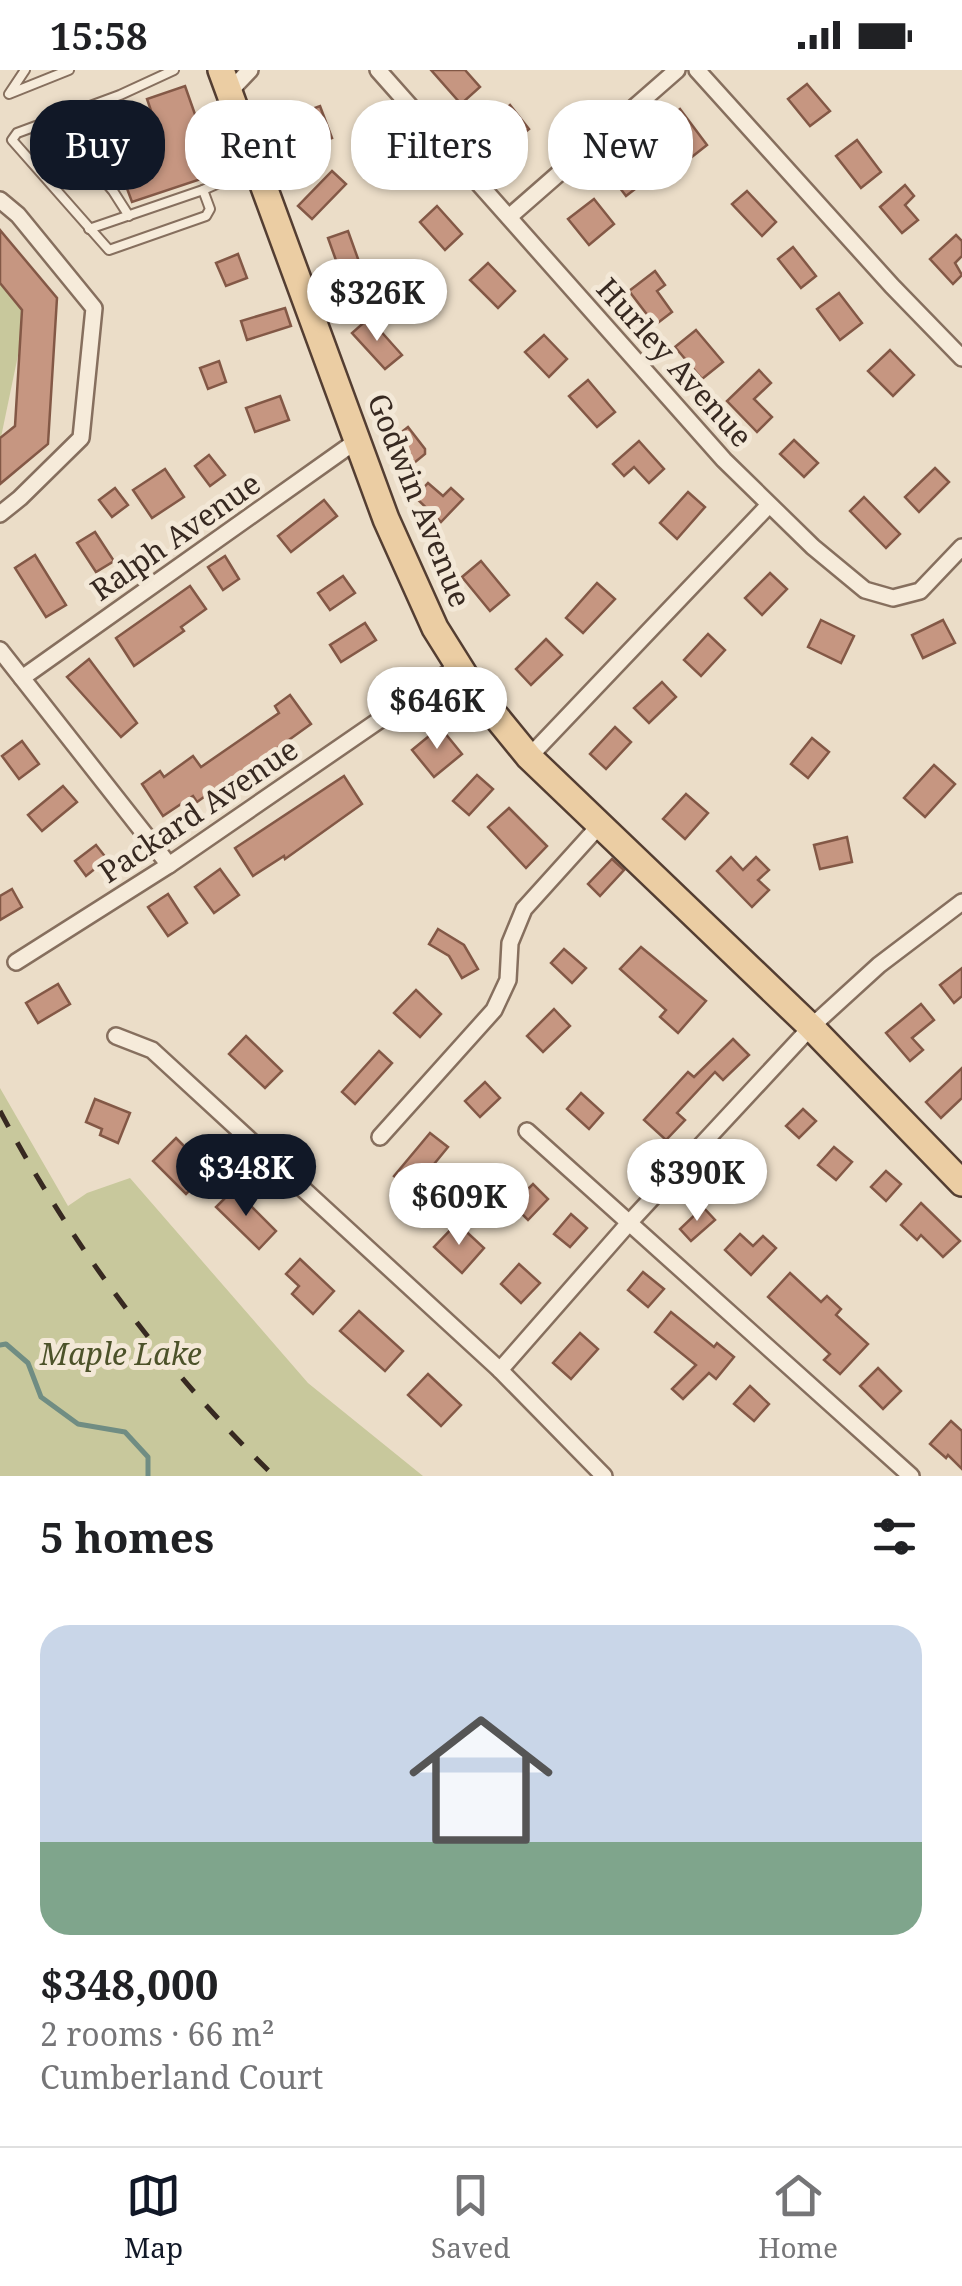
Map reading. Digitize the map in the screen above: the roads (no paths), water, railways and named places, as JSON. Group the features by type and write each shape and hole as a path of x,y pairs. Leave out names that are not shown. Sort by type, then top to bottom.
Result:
{"main road":[{"name":"Godwin Avenue","path":"266,190 410,576 458,666 529,757 810,1028 962,1183"}],"street":[{"path":"225,81 250,70"},
{"name":"Hurley Avenue","path":"378,70 768,506 852,579 878,596 893,598 920,590 962,547"},
{"path":"508,217 678,70"},
{"path":"697,70 962,358"},
{"path":"0,200 18,215 94,308 81,438 0,514"},
{"name":"Ralph Avenue","path":"22,678 359,438"},
{"path":"529,757 768,506"},
{"path":"0,650 169,865"},
{"name":"Packard Avenue","path":"16,962 169,865 458,666"},
{"path":"380,1137 494,1010 508,980 510,943 524,909 600,826"},
{"path":"500,1370 628,1224 810,1028 879,965 962,902"},
{"path":"116,1036 152,1050 500,1370 604,1476"},
{"path":"527,1131 911,1476"}],"lane":[{"path":"24,70 9,94 69,70"},
{"path":"101,100 174,70"},
{"path":"30,128 17,133 13,142 30,161"},
{"path":"55,190 104,246 114,250 206,216 210,209 203,190 89,228"},
{"path":"112,190 128,216"}],"waterway":[{"path":"0,1345 6,1344 28,1363 41,1397 78,1424 125,1432 148,1457 148,1476"}],"railway":[{"path":"0,1111 57,1210 123,1304 195,1393 274,1476"}],"park label":[{"name":"Maple Lake","path":"121,1353"}]}
